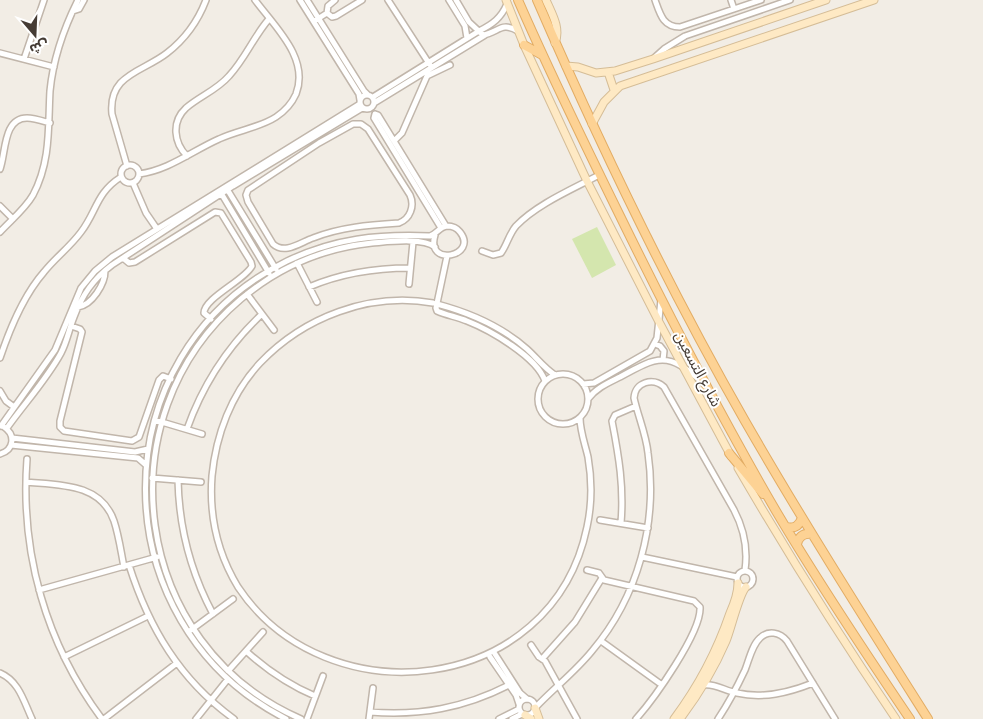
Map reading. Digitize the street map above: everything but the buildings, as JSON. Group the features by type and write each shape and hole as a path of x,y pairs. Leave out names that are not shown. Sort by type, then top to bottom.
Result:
{"main road":[{"name":"شارع التسعين","path":"518,0 542,55 661,300 707,387 786,527 856,639 910,719"},
{"name":"شارع التسعين","path":"537,0 600,142 680,300 748,427 802,518 928,719"},
{"path":"524,45 542,55"},
{"path":"730,453 777,512"},
{"path":"786,527 794,527 801,522 802,518"},
{"path":"797,544 800,536 812,534"}],"street":[{"path":"24,60 44,0"},
{"path":"0,232 30,200 41,177 48,151 50,91 54,67 64,33 78,0"},
{"path":"73,11 79,9 84,0"},
{"path":"127,166 112,114 111,107 114,93 126,76 155,62 176,46 192,26 206,0"},
{"path":"139,174 160,169 221,138 276,117 284,112 295,97 300,79 297,60 288,44 255,0"},
{"path":"300,0 316,20"},
{"path":"307,0 316,20 359,94 360,104"},
{"path":"316,20 327,13 328,6 334,0"},
{"path":"327,13 334,16 362,0"},
{"path":"388,0 430,65"},
{"path":"449,0 466,26 467,38"},
{"path":"456,0 469,22 485,35"},
{"path":"546,0 558,33 555,43"},
{"path":"655,0 664,21 674,27 680,27 761,0"},
{"path":"731,0 734,9"},
{"path":"653,59 664,49 685,36 790,0"},
{"path":"566,66 578,67 591,72 608,72 653,59 826,0"},
{"path":"592,124 600,108 614,90 630,82 874,0"},
{"path":"430,65 467,38 490,26 501,16 506,2"},
{"path":"506,2 587,181 683,368 780,540 852,654 896,719"},
{"path":"501,16 505,21 505,27"},
{"path":"187,156 176,139 176,126 182,113 229,76 269,19"},
{"path":"226,188 295,148 360,104 363,96 372,98 495,29 505,27 518,31"},
{"path":"322,30 364,91 372,98"},
{"path":"0,53 54,67"},
{"path":"394,141 402,133 427,76 450,64"},
{"path":"608,72 614,90"},
{"path":"360,104 369,109 372,98"},
{"path":"2,426 55,350 74,302 86,282 106,261 157,228 198,206 360,104"},
{"path":"374,114 378,114 443,227 374,118 374,114"},
{"path":"0,169 6,148 7,132 12,124 17,120 26,118 50,123"},
{"path":"353,124 361,124 368,129 410,195 412,204 410,215 401,222 348,228 280,249 273,244 248,202 246,193 251,187 300,155 353,124"},
{"path":"295,148 300,155"},
{"path":"127,166 136,168 139,174"},
{"path":"0,358 16,317 36,282 81,233 107,187 121,177 122,170 127,166"},
{"path":"133,183 139,174"},
{"path":"482,251 493,255 500,253 510,235 524,219 560,196 600,175"},
{"path":"121,177 126,182 133,183"},
{"path":"133,183 146,213 157,228"},
{"path":"226,188 277,270"},
{"path":"220,192 270,274"},
{"path":"0,206 13,219"},
{"path":"2,426 57,360 78,307 89,287 105,271 184,219 198,206"},
{"path":"123,258 126,262 133,263 218,211 222,214 251,262 251,268 204,308 204,313 211,319"},
{"path":"184,219 190,228"},
{"path":"277,270 327,252 379,242 428,243 447,256 454,255 459,252 464,240 456,228 443,227 435,235 430,236 376,236 351,240 313,251 277,270 270,274 234,297 211,319 188,348 171,379 155,420 146,465 146,518 154,558 168,596 207,657 228,679 256,702 286,719"},
{"path":"348,228 351,240"},
{"path":"237,239 246,233"},
{"path":"435,235 435,247"},
{"path":"409,284 413,242"},
{"path":"447,256 435,304 438,312 474,324 505,341 534,365 545,381"},
{"path":"297,263 318,302"},
{"path":"309,287 356,272 410,268"},
{"path":"78,307 84,306 91,301 104,279 105,271"},
{"path":"270,274 215,325 195,351 178,380 162,422 156,450 152,478 153,518 160,556 174,594 191,630 228,671 262,698 301,719"},
{"path":"247,294 274,330"},
{"path":"583,384 594,382 650,351 655,344 658,333 661,300"},
{"path":"299,650 274,632 254,611 232,577 223,557 215,527 211,490 217,442 224,420 234,400 257,366 271,351 304,327 342,310 384,302 416,301 466,312 499,328 528,350 555,376"},
{"path":"186,430 199,397 216,367 238,339 262,314"},
{"path":"71,326 80,329 82,332 60,421 60,427 64,432 136,440 139,437 159,380 165,376 171,379"},
{"path":"655,344 664,351 663,360"},
{"path":"650,351 654,360"},
{"path":"588,399 597,390 654,360 663,360 683,368 707,387"},
{"path":"635,361 638,367"},
{"path":"567,374 573,376 583,384 588,394 586,409 580,418 564,425 553,423 541,412 538,398 541,386 545,381 555,376 567,374"},
{"path":"499,719 523,712 532,714 547,694 584,661 601,640 615,620 631,587 642,557 648,528 651,497 650,466 645,436 634,394 641,384 652,381 664,387 738,517 745,539 745,570"},
{"path":"0,391 6,401 14,407"},
{"path":"621,523 621,473 612,421 615,415 636,406"},
{"path":"477,664 493,656 525,633 544,614 560,592 577,560 587,526 591,490 590,472 580,418"},
{"path":"155,420 202,434"},
{"path":"574,422 584,440"},
{"path":"2,426 12,438 135,452 148,449"},
{"path":"99,448 100,436"},
{"path":"0,454 8,450 12,438"},
{"path":"11,445 136,458 146,465"},
{"path":"27,459 28,536 39,590 48,619 64,657 79,685 103,719 177,663"},
{"path":"152,478 201,482"},
{"path":"178,480 180,515 186,549 198,582 213,614"},
{"path":"26,482 76,487 96,496 107,507 114,520 127,566 148,616 177,663 211,700 234,719"},
{"path":"600,520 648,528"},
{"path":"39,590 160,556"},
{"path":"642,557 737,580 746,587"},
{"path":"587,570 599,574 602,578 631,587 692,600 697,602 700,607 700,613 688,641 662,685 636,719"},
{"path":"674,719 699,682 716,650 733,606 737,580 741,571 751,572 754,578 752,584 741,593 730,630 709,675 680,719"},
{"path":"542,659 575,622 602,578"},
{"path":"191,630 233,599"},
{"path":"64,657 148,616"},
{"path":"228,671 263,632"},
{"path":"718,719 745,671 756,642 762,636 769,633 778,634 788,641 835,719"},
{"path":"601,640 662,685"},
{"path":"531,645 542,659 577,719"},
{"path":"246,651 271,673 315,696"},
{"path":"493,656 508,685 517,697 523,712"},
{"path":"493,656 520,693 533,701 539,719"},
{"path":"312,658 326,664"},
{"path":"0,673 10,679 18,688 32,719"},
{"path":"709,675 713,685"},
{"path":"307,719 323,676"},
{"path":"196,719 228,679"},
{"path":"703,686 713,685 745,695 768,695 791,691 813,683"},
{"path":"370,712 406,714 442,710 476,700 508,685"},
{"path":"369,719 373,688"},
{"path":"528,699 547,694"},
{"path":"512,719 523,712 528,699"}],"green space":[{"path":"597,227 616,265 592,278 572,239"}]}
